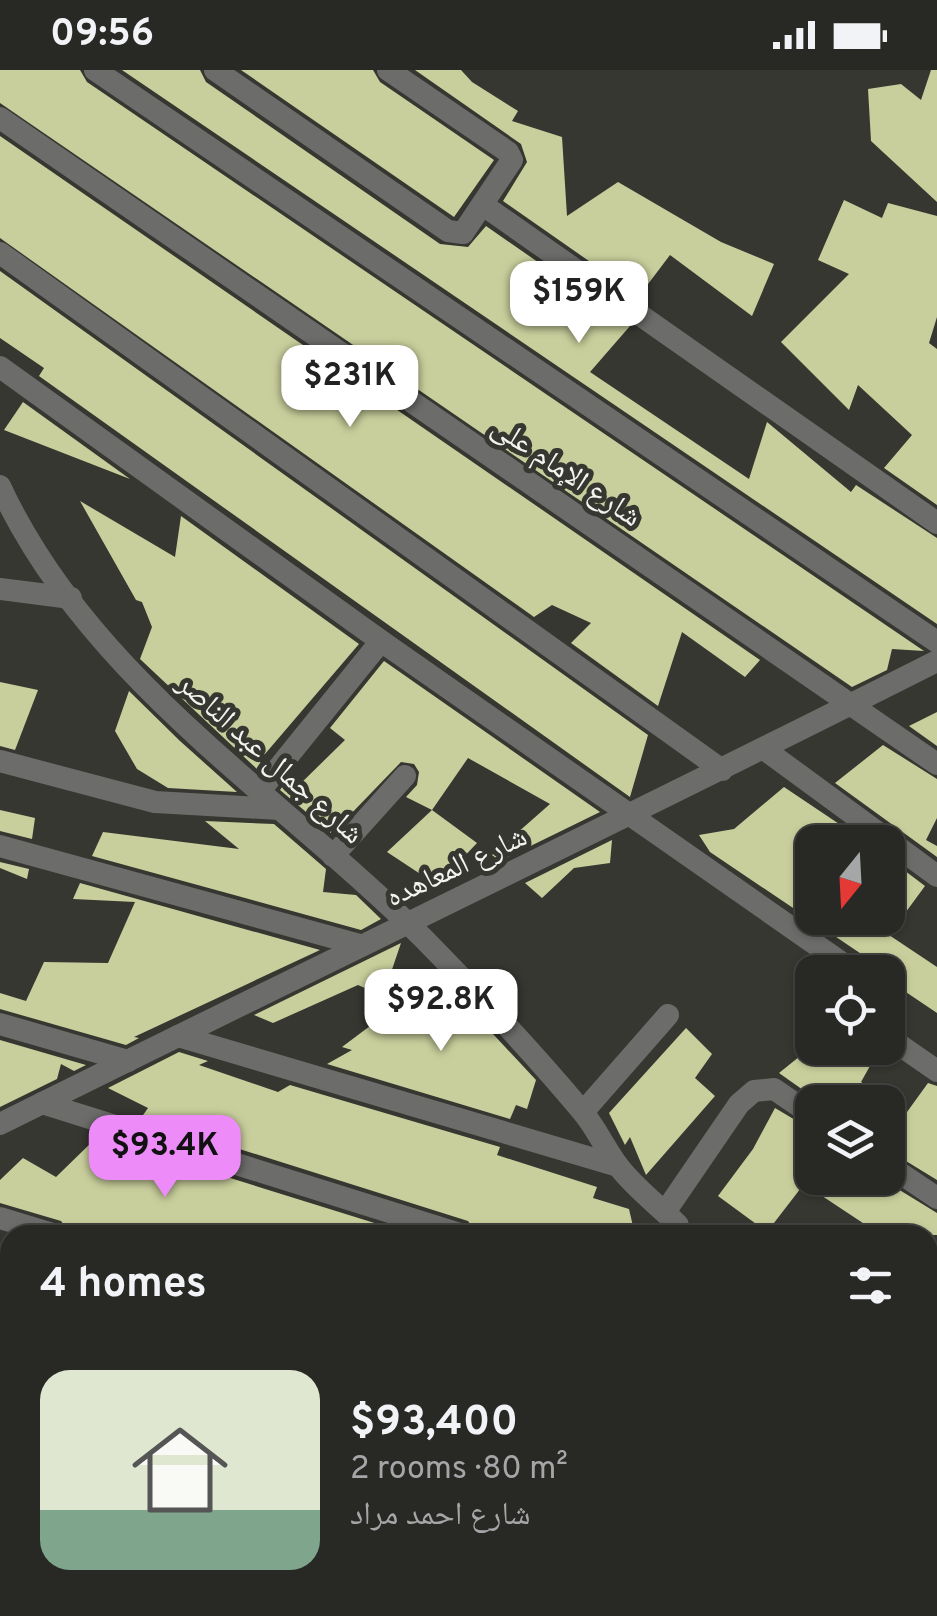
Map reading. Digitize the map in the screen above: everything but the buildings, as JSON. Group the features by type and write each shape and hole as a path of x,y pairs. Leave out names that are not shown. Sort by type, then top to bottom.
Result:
{"street":[{"path":"95,70 937,642"},
{"path":"215,70 448,232 464,233 511,166 508,152 388,70"},
{"name":"شارع الإمام على","path":"0,118 937,764"},
{"path":"484,205 937,523"},
{"path":"0,253 722,770"},
{"path":"5,376 830,955"},
{"name":"شارع جمال عبد الناصر","path":"0,486 71,598 114,652 259,792 406,922 485,1001 583,1112 618,1166 674,1225"},
{"path":"0,589 71,598"},
{"path":"259,792 381,641"},
{"name":"شارع المعاهده","path":"0,1124 406,922 632,816 937,661"},
{"path":"764,750 937,876"},
{"path":"0,761 155,802 234,810 279,809"},
{"path":"333,856 405,776"},
{"path":"0,846 360,945"},
{"path":"583,1112 668,1016"},
{"path":"0,1024 128,1061"},
{"path":"178,1036 618,1166"},
{"path":"905,1049 937,1071"},
{"path":"677,1225 739,1104 754,1091 774,1089 795,1103"},
{"path":"42,1103 430,1225"},
{"path":"905,1176 937,1198"}]}
